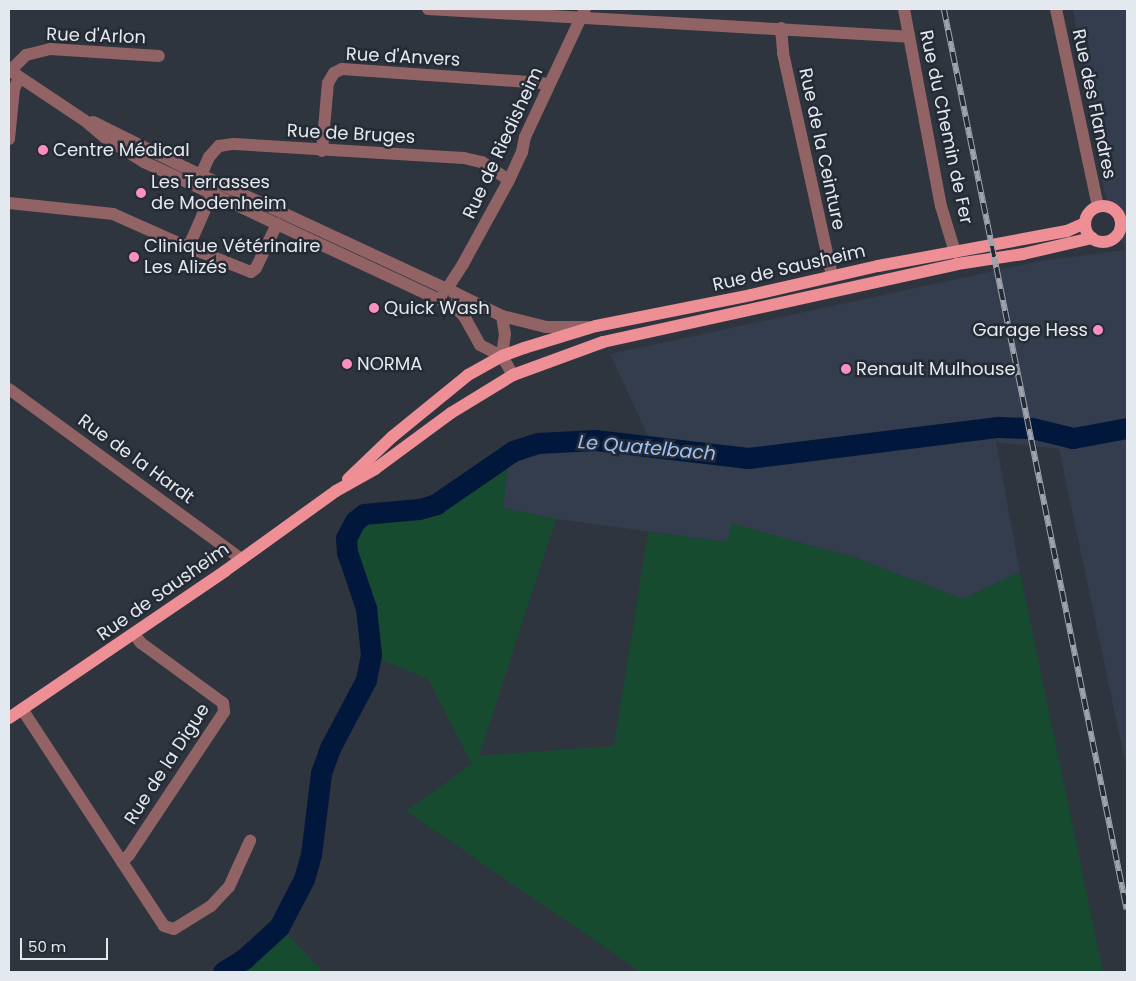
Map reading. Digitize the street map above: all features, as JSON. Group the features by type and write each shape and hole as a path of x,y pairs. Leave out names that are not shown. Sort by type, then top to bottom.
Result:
{"main road":[{"path":"1098,206 1109,206 1123,214 1122,233 1108,241 1097,241 1092,238 1086,229 1085,223 1089,212 1098,206"},
{"name":"Rue de Sausheim","path":"9,718 134,634 336,491 376,469 451,413 513,375 603,342 835,291 956,258 1067,231 1085,223"},
{"name":"Rue de Sausheim","path":"336,491 378,450 468,375 502,356 553,338 596,326 751,295 832,276 956,258 1023,254 1092,238"},
{"path":"832,276 835,291"}],"street":[{"path":"428,9 584,14 909,37"},
{"name":"Rue du Chemin de Fer","path":"904,9 910,53 941,206 956,258"},
{"name":"Rue des Flandres","path":"1056,9 1098,206"},
{"name":"Rue de Riedisheim","path":"444,294 509,180 522,152 525,137 584,14"},
{"name":"Rue de la Ceinture","path":"781,28 783,53 832,276"},
{"name":"Rue d'Arlon","path":"13,73 26,55 50,49 159,56"},
{"name":"Rue d'Anvers","path":"322,151 328,83 334,73 342,69 550,85"},
{"path":"13,73 84,120 108,140 144,162 211,195 277,224 444,294 502,316 546,327 596,326"},
{"path":"9,139 14,89 13,73"},
{"path":"84,120 94,122 444,294 464,316 480,345 502,356 513,375"},
{"name":"Rue de Bruges","path":"201,175 209,157 219,146 234,144 322,151 464,158 482,162 509,180"},
{"path":"189,246 217,182"},
{"path":"9,202 113,214 251,272 256,268 277,224"},
{"path":"502,316 505,334 502,356"},
{"name":"Rue de la Hardt","path":"9,389 241,559"},
{"name":"Rue de la Digue","path":"122,862 129,855 224,712 223,703 141,643 134,634"},
{"path":"22,709 164,926 174,929 211,906 229,887 250,841"}],"shaded area":[{"path":"1073,9 1127,9 1127,771 1059,449 996,442 1020,572 963,599 853,557 732,524 727,542 556,519 503,508 509,456 650,440 610,354 1040,261 1125,250 1104,191"}],"green space":[{"path":"509,456 503,508 556,519 479,756 614,746 648,532 727,542 732,524 853,557 963,599 1020,572 1103,972 641,972 406,811 472,764 428,679 377,658 370,607 354,542 367,519 438,510"},
{"path":"283,930 323,972 234,972 245,965"}],"waterway":[{"name":"Le Quatelbach","path":"223,972 245,958 279,927 304,879 311,855 321,773 330,748 366,680 371,654 366,608 347,552 346,538 355,521 364,514 419,509 436,504 513,451 538,443 595,440 748,458 998,427 1032,428 1073,438 1127,428"}],"railway":[{"path":"944,9 1127,910"}],"place":[{"name":"Centre Médical","path":"43,150"},
{"name":"Les Terrasses de Modenheim","path":"141,193"},
{"name":"Clinique Vétérinaire Les Alizés","path":"134,257"},
{"name":"Quick Wash","path":"374,308"},
{"name":"Garage Hess","path":"1098,330"},
{"name":"NORMA","path":"347,364"},
{"name":"Renault Mulhouse","path":"846,369"}]}
